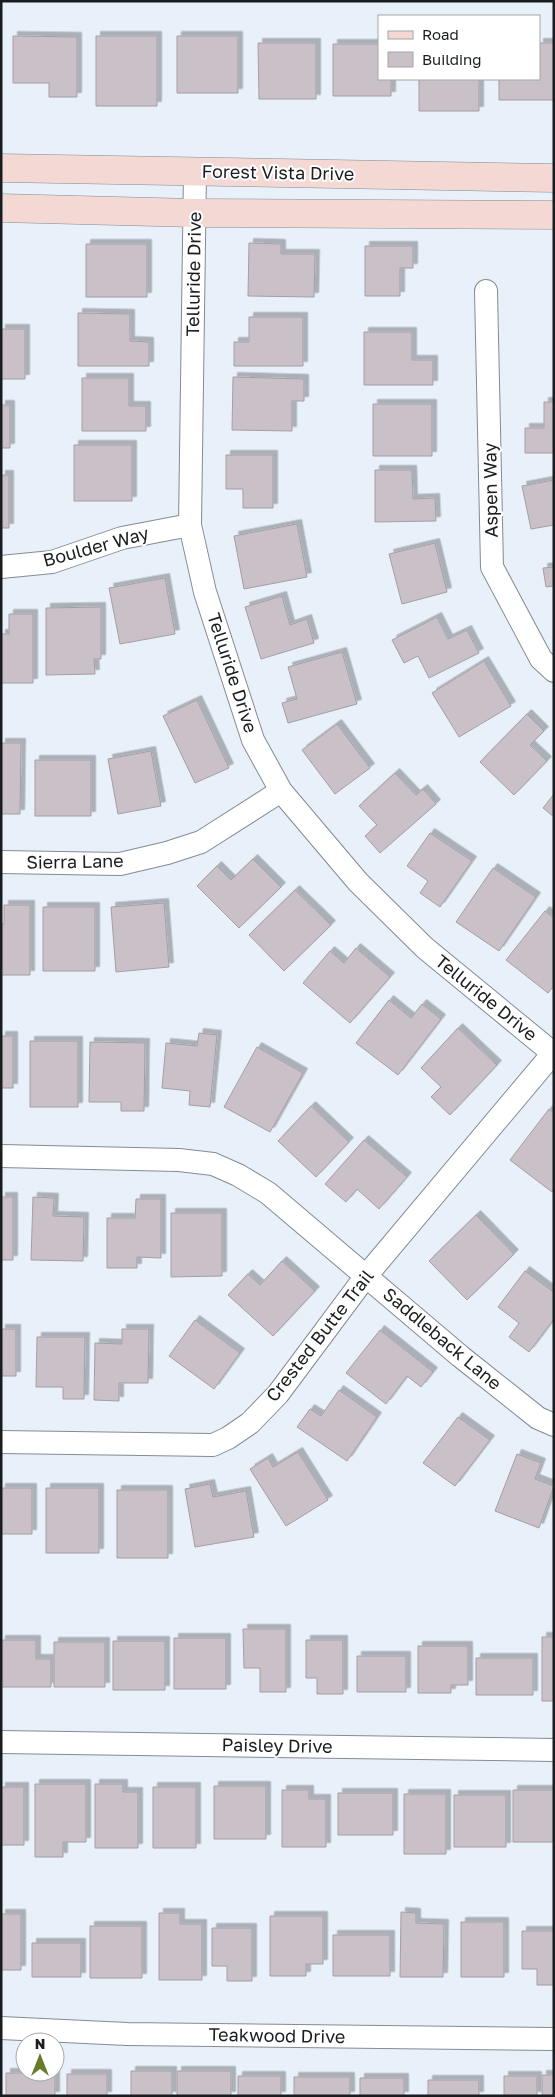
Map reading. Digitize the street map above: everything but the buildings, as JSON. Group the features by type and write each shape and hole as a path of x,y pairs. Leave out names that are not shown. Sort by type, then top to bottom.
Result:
{"main road":[{"name":"Forest Vista Drive","path":"1,168 554,178"},
{"path":"1,208 194,213 554,216"}],"street":[{"name":"Telluride Drive","path":"195,171 190,525 205,592 253,740 281,791 358,882 425,948 553,1053"},
{"name":"Aspen Way","path":"486,291 492,567 549,661"},
{"name":"Boulder Way","path":"1,567 52,562 122,538 190,525"},
{"name":"Sierra Lane","path":"1,862 120,864 167,853 200,842 281,791"},
{"name":"Crested Butte Trail","path":"1,1442 213,1445 228,1438 250,1423 278,1394 366,1276 553,1053"},
{"name":"Saddleback Lane","path":"1,1156 179,1160 213,1164 238,1175 268,1193 460,1356 538,1418 554,1425"},
{"name":"Paisley Drive","path":"1,1742 554,1750"},
{"name":"Teakwood Drive","path":"1,2028 127,2034 554,2039"}]}
